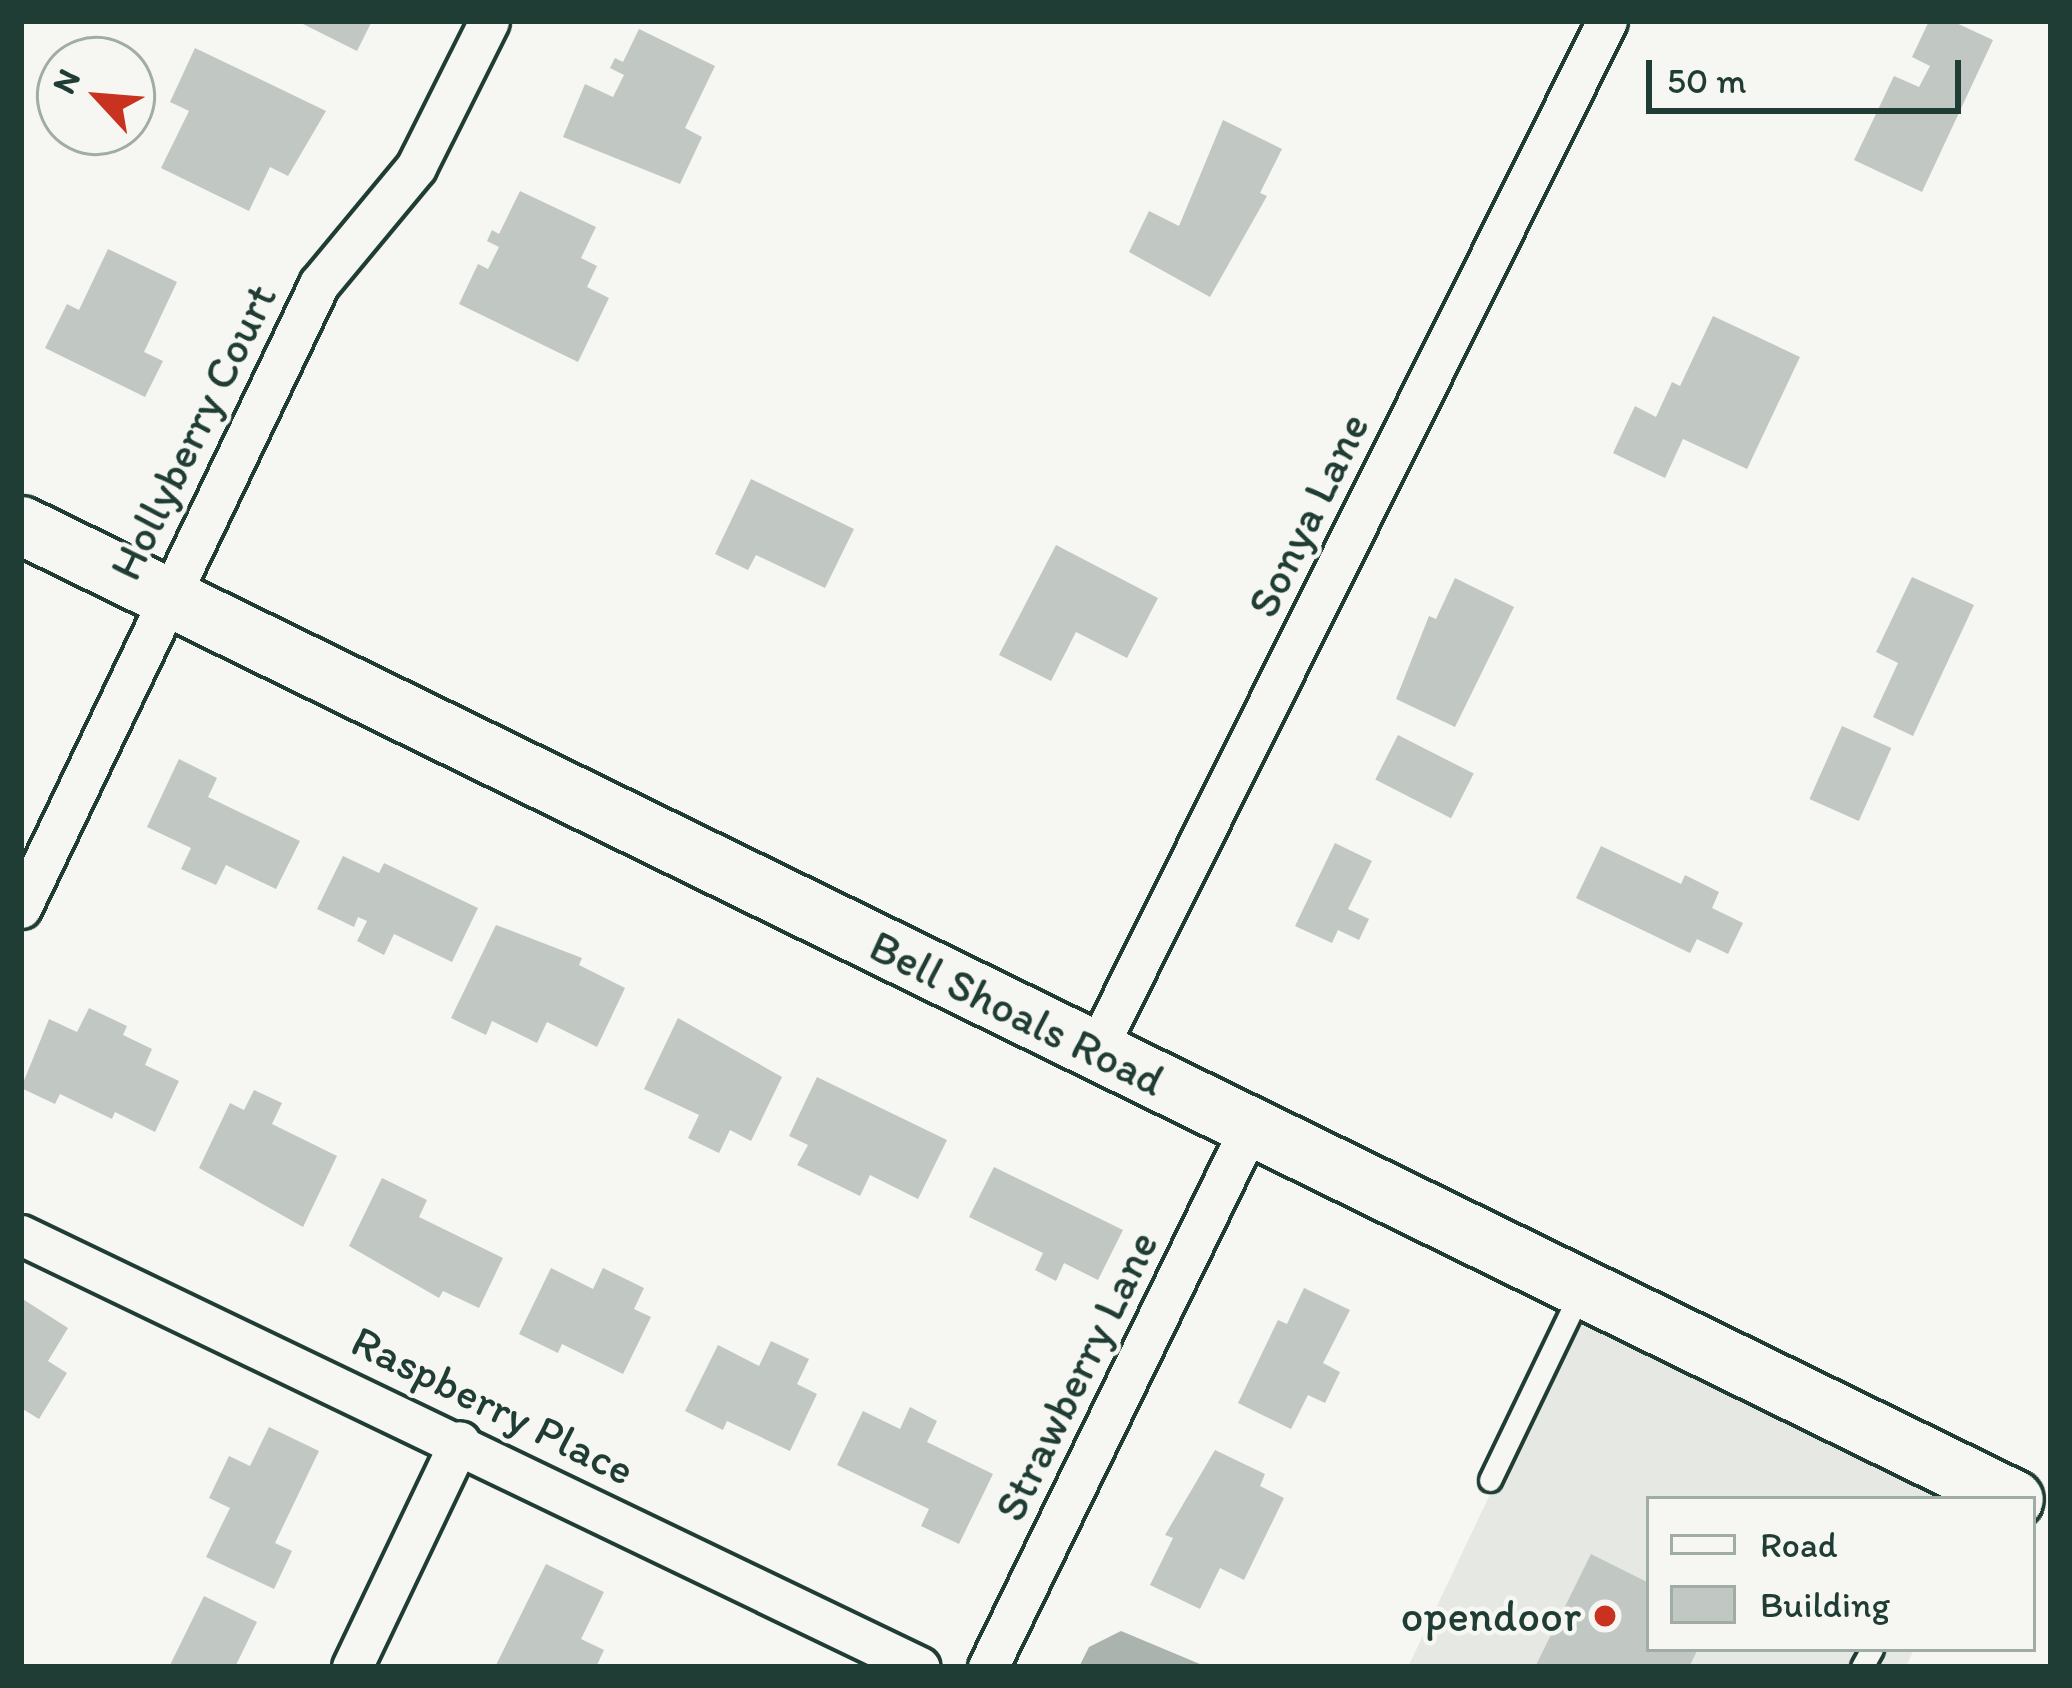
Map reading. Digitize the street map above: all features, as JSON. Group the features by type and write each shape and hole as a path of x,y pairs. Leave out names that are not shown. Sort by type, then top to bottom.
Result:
{"main road":[{"name":"Bell Shoals Road","path":"21,525 1583,1287 1954,1486 2000,1496"}],"street":[{"name":"Hollyberry Court","path":"21,908 166,596 319,284 416,167 489,21"},
{"name":"Sonya Lane","path":"1095,1052 1607,21"},
{"name":"Strawberry Lane","path":"988,1667 1250,1127"},
{"name":"Raspberry Place","path":"21,1235 920,1667"},
{"path":"352,1667 460,1442"}],"lane":[{"path":"1490,1480 1583,1287"}],"shaded area":[{"path":"1578,1309 1960,1496 1646,1496 1646,1652 1913,1652 1906,1667 1408,1667"},
{"path":"1121,1631 1207,1667 1079,1667 1089,1647"}],"building":[{"path":"297,21 366,21 371,23 357,51"},
{"path":"1929,21 1952,21 1993,40 1922,192 1854,160 1894,76 1919,87 1930,66 1912,57"},
{"path":"639,29 715,66 685,128 702,137 680,184 563,137 585,84 613,97 624,75 610,68 615,58 623,62"},
{"path":"195,48 326,111 288,176 270,167 249,211 161,168 189,111 170,102"},
{"path":"1223,120 1282,149 1260,193 1267,196 1210,297 1129,252 1149,211 1179,226"},
{"path":"520,191 596,227 581,258 597,266 587,287 609,298 578,362 459,304 478,264 488,269 499,247 487,241 492,230 499,234"},
{"path":"108,249 177,282 144,352 163,361 145,397 45,348 67,304 79,310"},
{"path":"1713,316 1800,357 1747,469 1683,439 1665,478 1613,453 1635,406 1656,417 1672,382 1680,386"},
{"path":"751,479 854,529 825,588 756,555 748,570 715,554"},
{"path":"1056,545 1158,598 1127,658 1076,632 1051,681 999,655"},
{"path":"1912,577 1974,605 1913,736 1873,717 1898,663 1876,652"},
{"path":"1455,578 1514,607 1455,727 1396,699 1429,616 1436,619"},
{"path":"1842,726 1891,748 1859,821 1809,799"},
{"path":"1398,735 1474,774 1451,818 1375,780"},
{"path":"179,759 217,778 208,797 300,841 276,889 226,865 216,885 181,869 191,848 147,827"},
{"path":"1335,843 1372,861 1348,909 1369,919 1359,940 1338,930 1332,943 1295,926"},
{"path":"1601,846 1681,884 1685,875 1719,892 1712,908 1743,923 1728,954 1697,939 1690,953 1576,898"},
{"path":"343,856 379,873 384,863 478,908 452,962 394,934 384,955 357,941 367,921 358,917 354,927 317,909"},
{"path":"496,925 582,958 579,965 625,988 597,1047 547,1022 537,1043 492,1021 486,1035 451,1018"},
{"path":"89,1008 127,1026 123,1035 152,1049 145,1065 179,1081 155,1132 115,1112 112,1119 60,1094 55,1104 21,1088 49,1019 77,1032"},
{"path":"678,1018 782,1077 751,1141 730,1130 719,1153 688,1138 699,1115 644,1089"},
{"path":"817,1077 947,1140 918,1199 870,1175 860,1196 797,1165 808,1145 789,1136"},
{"path":"254,1090 282,1103 272,1124 337,1156 303,1227 199,1168 230,1103 244,1110"},
{"path":"994,1167 1123,1230 1098,1280 1064,1263 1056,1281 1035,1270 1043,1253 969,1217"},
{"path":"382,1178 427,1200 419,1217 503,1258 479,1308 443,1291 439,1298 349,1246"},
{"path":"551,1268 593,1289 603,1268 644,1288 634,1309 651,1317 623,1374 562,1344 558,1353 519,1334"},
{"path":"1304,1288 1350,1310 1323,1363 1340,1372 1325,1403 1308,1395 1291,1429 1238,1403 1278,1320 1287,1324"},
{"path":"21,1298 68,1328 48,1361 67,1373 39,1419 21,1408"},
{"path":"771,1341 809,1359 797,1384 817,1394 790,1451 727,1421 723,1430 685,1411 718,1345 759,1366"},
{"path":"910,1407 937,1421 927,1442 993,1474 959,1544 921,1526 929,1509 837,1465 863,1411 900,1429"},
{"path":"269,1427 319,1451 275,1543 292,1551 274,1589 206,1557 230,1508 209,1498 229,1456 250,1466"},
{"path":"1215,1450 1265,1474 1260,1486 1284,1498 1244,1580 1220,1568 1200,1609 1150,1585 1173,1538 1165,1535"},
{"name":"opendoor","path":"1591,1554 1646,1582 1646,1652 1696,1652 1689,1667 1535,1667"},
{"path":"546,1564 604,1592 581,1639 604,1650 596,1667 495,1667"},
{"path":"204,1596 257,1622 235,1667 169,1667"}],"place":[{"name":"opendoor","path":"1605,1616"}]}
